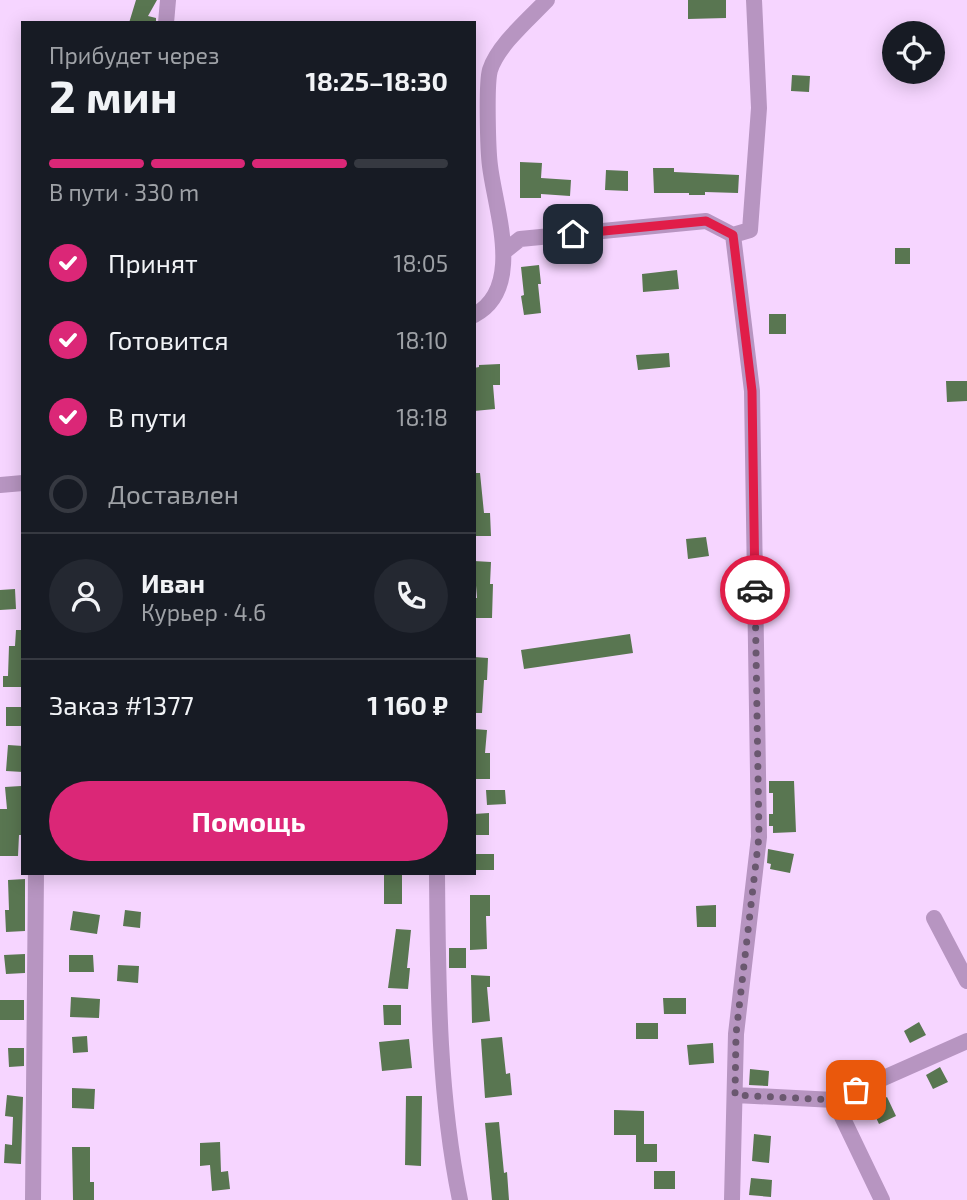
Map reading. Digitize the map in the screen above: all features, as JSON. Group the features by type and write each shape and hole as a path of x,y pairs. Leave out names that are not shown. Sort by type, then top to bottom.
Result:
{"street":[{"path":"166,21 167,0"},
{"path":"476,314 495,296 505,251 489,164 489,72 497,54 547,0"},
{"path":"505,251 520,239 706,221 733,235 750,230 759,108 754,0"},
{"path":"732,1200 736,1034 759,836 752,391 733,235"},
{"path":"0,485 21,483"},
{"path":"33,1200 36,875"},
{"path":"437,875 438,1007 450,1155 460,1200"},
{"path":"934,918 967,981"},
{"path":"735,1095 834,1100 967,1041"},
{"path":"834,1100 883,1200"}],"building":[{"path":"136,0 157,0 148,16 156,18 156,21 130,21"},
{"path":"688,0 726,0 726,18 688,19"},
{"path":"792,75 810,76 809,92 791,91"},
{"path":"520,162 542,163 541,178 571,180 570,196 541,194 541,198 520,198"},
{"path":"653,168 674,168 674,172 739,175 738,193 654,193"},
{"path":"606,170 628,171 628,191 605,190"},
{"path":"895,248 910,248 910,264 895,264"},
{"path":"539,265 541,313 524,315 521,267"},
{"path":"677,270 679,289 643,292 642,274"},
{"path":"769,314 786,314 786,334 769,334"},
{"path":"669,353 670,367 638,370 636,355"},
{"path":"500,364 500,385 493,385 495,409 476,411 476,368 479,365"},
{"path":"946,381 967,381 967,401 947,402"},
{"path":"476,473 480,473 484,513 490,513 491,536 476,536"},
{"path":"706,537 709,556 688,559 686,539"},
{"path":"476,561 491,562 492,618 476,618"},
{"path":"15,589 16,609 0,610 0,590"},
{"path":"16,630 21,630 21,687 3,687 3,676 8,676 9,646 15,646"},
{"path":"630,634 633,653 524,669 521,650"},
{"path":"476,657 488,658 482,713 476,713"},
{"path":"6,707 21,707 21,726 6,726"},
{"path":"476,729 487,730 485,753 490,753 490,779 476,779"},
{"path":"8,745 21,746 21,772 6,771"},
{"path":"769,781 794,781 796,832 773,833 773,826 769,826 769,814 773,814 773,793 769,793"},
{"path":"21,786 18,856 0,856 0,809 7,809 5,787"},
{"path":"486,790 505,790 506,804 487,805"},
{"path":"489,813 489,835 476,835 476,814"},
{"path":"768,849 794,854 790,873 770,869 771,864 767,863"},
{"path":"476,854 494,854 494,870 476,870"},
{"path":"384,875 402,875 402,904 384,904"},
{"path":"25,879 25,931 6,932 5,910 9,910 8,880"},
{"path":"470,895 490,895 490,916 486,916 487,949 470,950"},
{"path":"716,905 716,927 697,927 696,906"},
{"path":"125,910 141,912 140,928 123,926"},
{"path":"73,911 100,915 97,934 70,930"},
{"path":"396,929 411,930 408,989 388,988"},
{"path":"449,948 466,948 466,968 449,968"},
{"path":"25,954 25,973 6,974 4,955"},
{"path":"69,955 93,955 94,972 69,972"},
{"path":"118,965 139,966 138,983 117,981"},
{"path":"471,975 490,976 490,987 487,987 490,1021 472,1023"},
{"path":"71,997 100,999 99,1018 70,1017"},
{"path":"663,998 686,998 686,1014 664,1014"},
{"path":"0,1000 24,1000 24,1020 0,1020"},
{"path":"383,1005 401,1005 401,1025 384,1025"},
{"path":"919,1022 926,1035 910,1043 904,1031"},
{"path":"636,1023 658,1023 658,1039 636,1039"},
{"path":"87,1036 88,1052 73,1053 72,1037"},
{"path":"502,1037 506,1074 510,1073 512,1095 485,1098 481,1039"},
{"path":"409,1039 412,1068 382,1071 379,1042"},
{"path":"713,1043 714,1063 689,1065 687,1045"},
{"path":"8,1048 24,1048 24,1066 9,1067"},
{"path":"940,1067 948,1082 933,1089 926,1075"},
{"path":"750,1069 769,1071 768,1086 749,1085"},
{"path":"72,1088 95,1089 94,1109 72,1108"},
{"path":"7,1095 23,1097 21,1164 4,1163 5,1144 12,1145 13,1117 5,1116"},
{"path":"406,1096 422,1096 421,1166 405,1165"},
{"path":"887,1097 896,1116 879,1124 870,1105"},
{"path":"614,1110 644,1111 644,1144 657,1144 657,1162 636,1162 636,1135 614,1135"},
{"path":"499,1122 509,1200 492,1200 485,1123"},
{"path":"754,1134 771,1136 769,1163 752,1161"},
{"path":"220,1142 221,1172 228,1171 230,1189 212,1191 210,1165 200,1166 200,1143"},
{"path":"72,1147 90,1147 90,1182 94,1182 94,1200 73,1200"},
{"path":"654,1171 675,1171 675,1189 654,1189"},
{"path":"751,1178 772,1180 771,1197 749,1195"}],"way so far":[{"path":"755,590 759,836 736,1034 735,1095 834,1100 856,1090"}],"route":[{"path":"573,234 706,221 733,235 752,391 755,590"}]}
